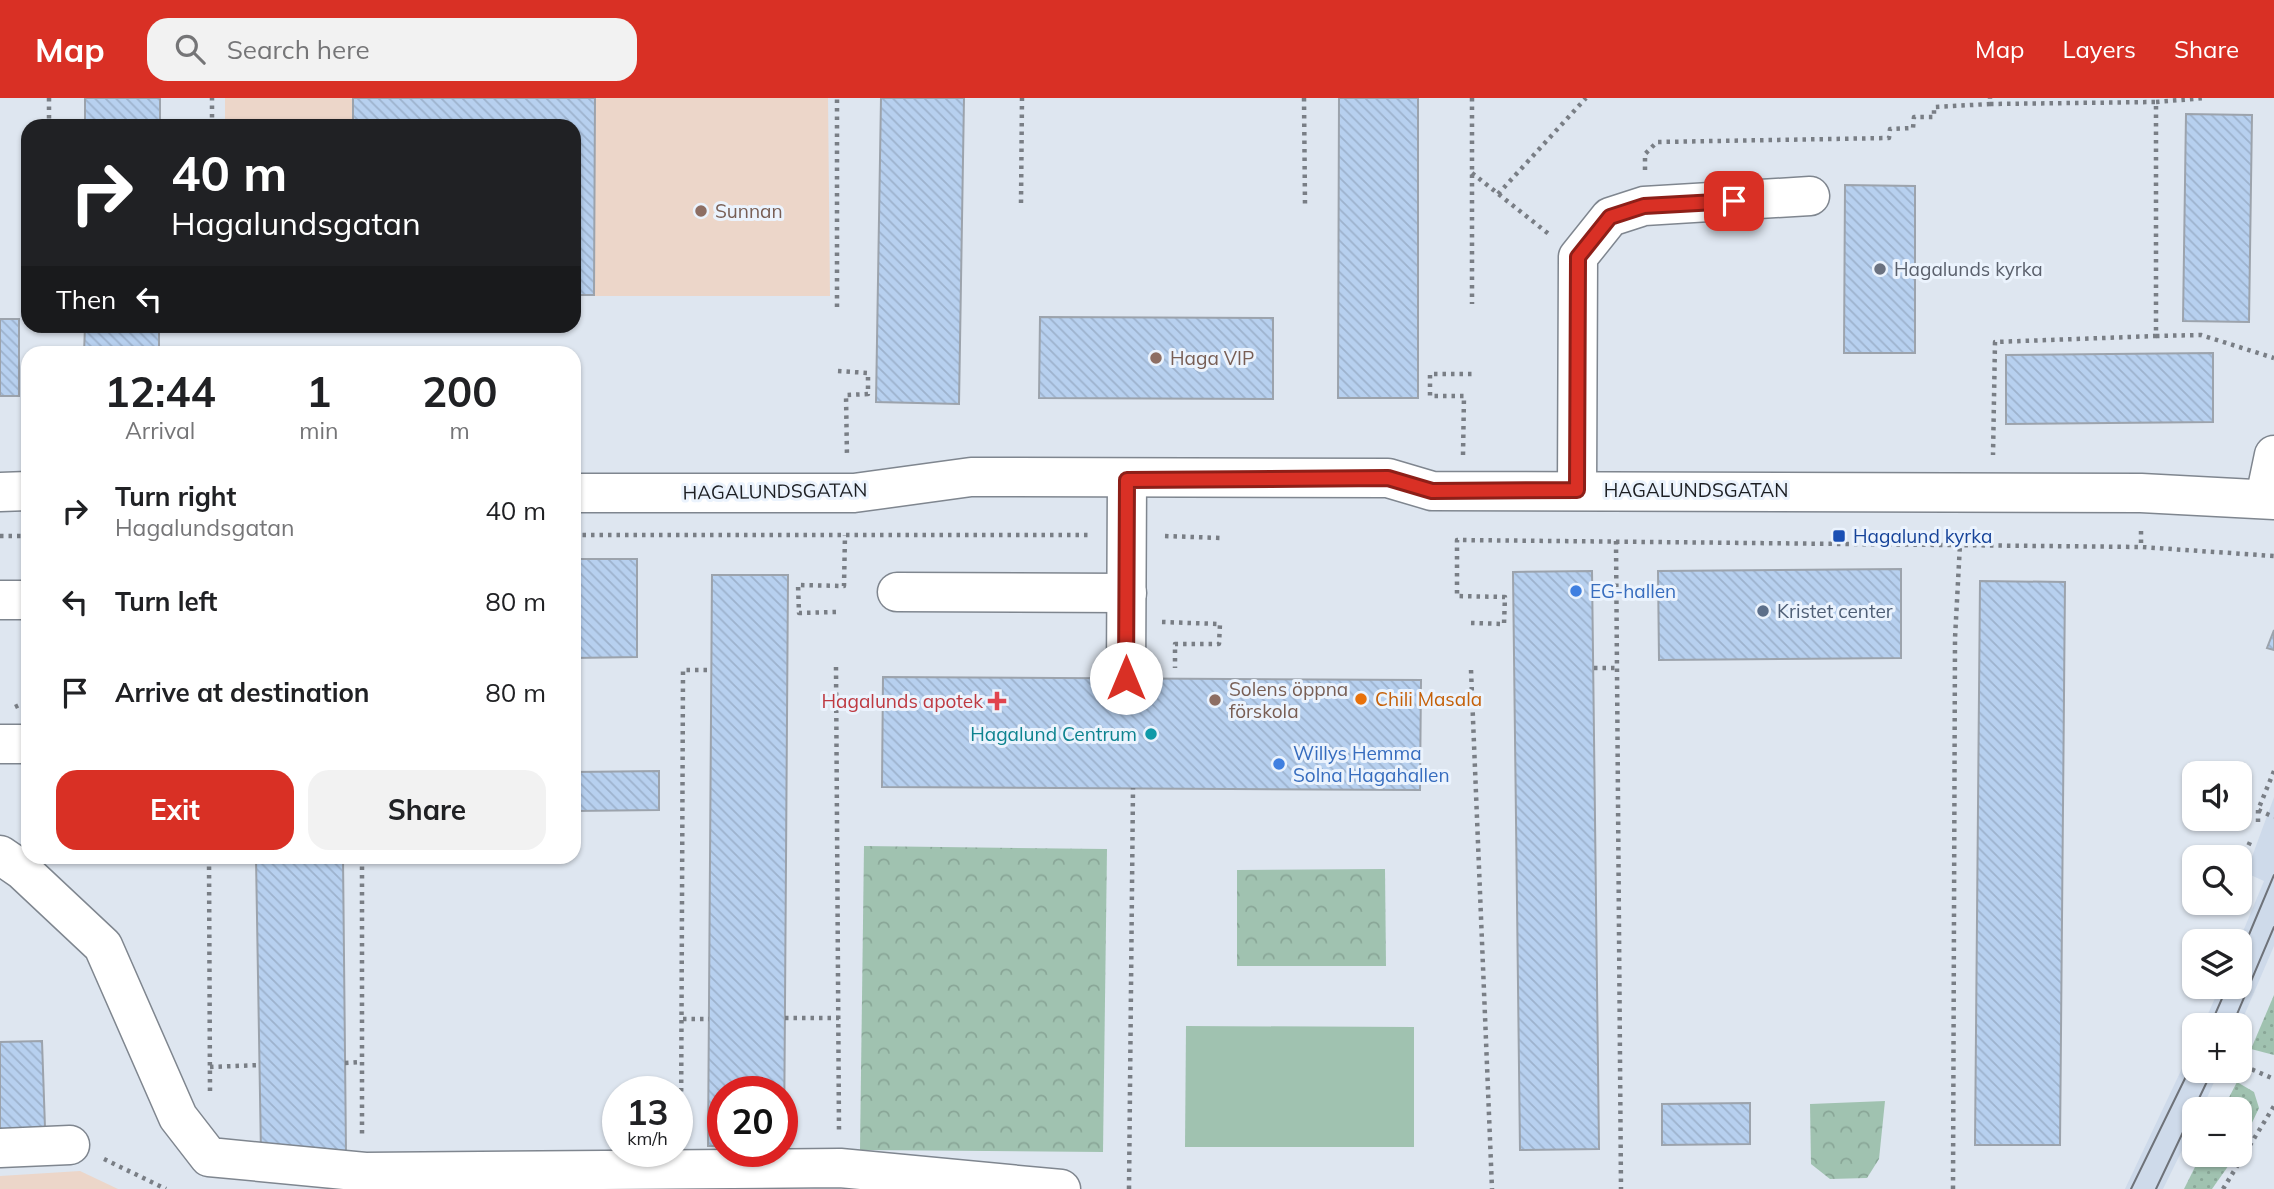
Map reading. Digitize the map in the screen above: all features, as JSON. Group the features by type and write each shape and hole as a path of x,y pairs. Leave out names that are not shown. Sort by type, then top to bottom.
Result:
{"street":[{"path":"1577,490 1578,257 1610,217 1644,206 1810,196"},
{"path":"2270,499 2274,455"},
{"name":"HAGALUNDSGATAN","path":"581,493 854,494 971,477 1127,480 1388,478 1432,491 2141,493 2270,499"},
{"path":"1126,678 1127,480"},
{"path":"0,492 21,491"},
{"path":"897,592 1127,607"},
{"path":"0,600 21,600"},
{"path":"0,744 21,744"},
{"path":"0,855 22,870 103,946 178,1117 209,1157 362,1172 840,1168 1061,1189"},
{"path":"0,1148 70,1145"}],"path":[{"path":"49,98 49,119"},
{"path":"212,98 212,119"},
{"path":"837,98 837,307"},
{"path":"1021,203 1022,98"},
{"path":"1304,98 1305,205"},
{"path":"1472,98 1472,304"},
{"path":"1498,194 1586,98"},
{"path":"1644,206 1645,154 1657,142 1889,138 1889,129 1913,128 1914,117 1934,117 1934,107 1990,101 2156,102 2205,98"},
{"path":"2156,102 2156,335"},
{"path":"1471,172 1578,257"},
{"path":"1993,457 1995,342 2201,335 2274,358"},
{"path":"838,371 868,373 868,394 846,395 847,458"},
{"path":"1463,456 1464,396 1430,396 1430,374 1472,374"},
{"path":"581,535 1127,535 1220,538"},
{"path":"836,612 799,613 799,585 844,586 845,535"},
{"path":"0,536 21,536"},
{"path":"1471,623 1504,624 1505,597 1457,596 1457,540 2141,547 2274,556"},
{"path":"1616,541 1621,1189"},
{"path":"1953,1189 1955,638 1960,544"},
{"path":"1127,607 1220,624 1219,644 1175,644 1175,668"},
{"path":"836,667 840,1168"},
{"path":"1594,668 1617,668"},
{"path":"681,1170 683,670 710,670"},
{"path":"1471,670 1492,1189"},
{"path":"2258,822 2258,810 2274,771"},
{"path":"1129,1189 1133,789"},
{"path":"2258,810 2274,817"},
{"path":"209,864 209,1157"},
{"path":"362,864 362,1172"},
{"path":"785,1018 839,1018"},
{"path":"682,1019 709,1019"},
{"path":"345,1063 362,1062"},
{"path":"210,1067 260,1065"},
{"path":"2252,1069 2274,1079"},
{"path":"2223,1189 2274,1106"},
{"path":"70,1145 166,1189"}],"shaded area":[{"name":"Sunnan","path":"225,98 828,98 830,296 581,296 581,119 225,119"},
{"path":"2274,797 2274,946 2252,997 2252,929 2244,929 2264,881 2252,876 2252,857"},
{"path":"2215,999 2251,999 2245,1013 2208,1013"},
{"path":"2182,1068 2182,1083 2214,1083 2207,1097 2182,1097 2182,1150 2163,1189 2125,1189"},
{"path":"80,1171 118,1189 0,1189 0,1176"}],"green space":[{"path":"864,846 1107,849 1103,1152 860,1150"},
{"path":"1385,869 1386,966 1237,966 1237,870"},
{"path":"2274,995 2274,1055 2252,1049"},
{"path":"1186,1026 1414,1027 1414,1147 1185,1147"},
{"path":"2236,1083 2254,1092 2259,1108 2252,1123 2252,1097 2229,1097"},
{"path":"1885,1101 1879,1159 1867,1178 1830,1179 1811,1164 1810,1104"},
{"path":"2195,1167 2228,1167 2212,1189 2184,1189"}],"building":[{"path":"85,98 160,98 160,119 85,119"},
{"path":"353,98 595,98 594,295 581,295 581,119 353,119"},
{"path":"881,98 964,98 959,404 876,402"},
{"path":"1339,98 1418,98 1418,398 1338,398"},
{"path":"2186,114 2252,115 2249,322 2183,321"},
{"name":"Hagalunds kyrka","path":"1845,185 1915,186 1915,353 1844,353"},
{"name":"Haga VIP","path":"1040,317 1273,318 1273,399 1039,398"},
{"path":"0,319 19,319 19,396 0,396"},
{"path":"85,333 159,333 159,346 84,346"},
{"path":"2213,353 2213,422 2006,424 2006,355"},
{"path":"581,559 637,559 637,657 581,658"},
{"path":"1901,569 1901,658 1659,660 1658,571"},
{"path":"1592,571 1599,1149 1520,1150 1513,572"},
{"path":"712,575 788,575 784,1076 708,1076"},
{"path":"1980,581 2065,582 2060,1145 1975,1145"},
{"path":"2274,630 2274,650 2267,648"},
{"name":"Hagalund Centrum","path":"883,677 1421,680 1420,790 882,787"},
{"path":"659,771 659,810 581,811 581,772"},
{"path":"256,864 343,864 346,1153 261,1154"},
{"path":"42,1041 45,1128 0,1130 0,1042"},
{"path":"1750,1103 1750,1144 1662,1145 1662,1104"}],"tram line":[{"path":"2251,929 2274,875"},
{"path":"2238,1013 2274,927"},
{"path":"2216,1013 2222,999"},
{"path":"2131,1189 2183,1083"},
{"path":"2156,1189 2206,1083"}],"place":[{"name":"Sunnan","path":"701,211"},
{"name":"Hagalunds kyrka","path":"1880,269"},
{"name":"Haga VIP","path":"1156,358"},
{"name":"Hagalund kyrka","path":"1839,536"},
{"name":"EG-hallen","path":"1576,591"},
{"name":"Kristet center","path":"1763,611"},
{"name":"Chili Masala","path":"1361,699"},
{"name":"Solens öppna förskola","path":"1215,700"},
{"name":"Hagalunds apotek","path":"997,701"},
{"name":"Hagalund Centrum","path":"1151,734"},
{"name":"Willys Hemma Solna Hagahallen","path":"1279,764"}],"route":[{"path":"1126,678 1127,480 1388,478 1432,491 1577,490 1578,257 1610,217 1644,206 1734,201"}]}
